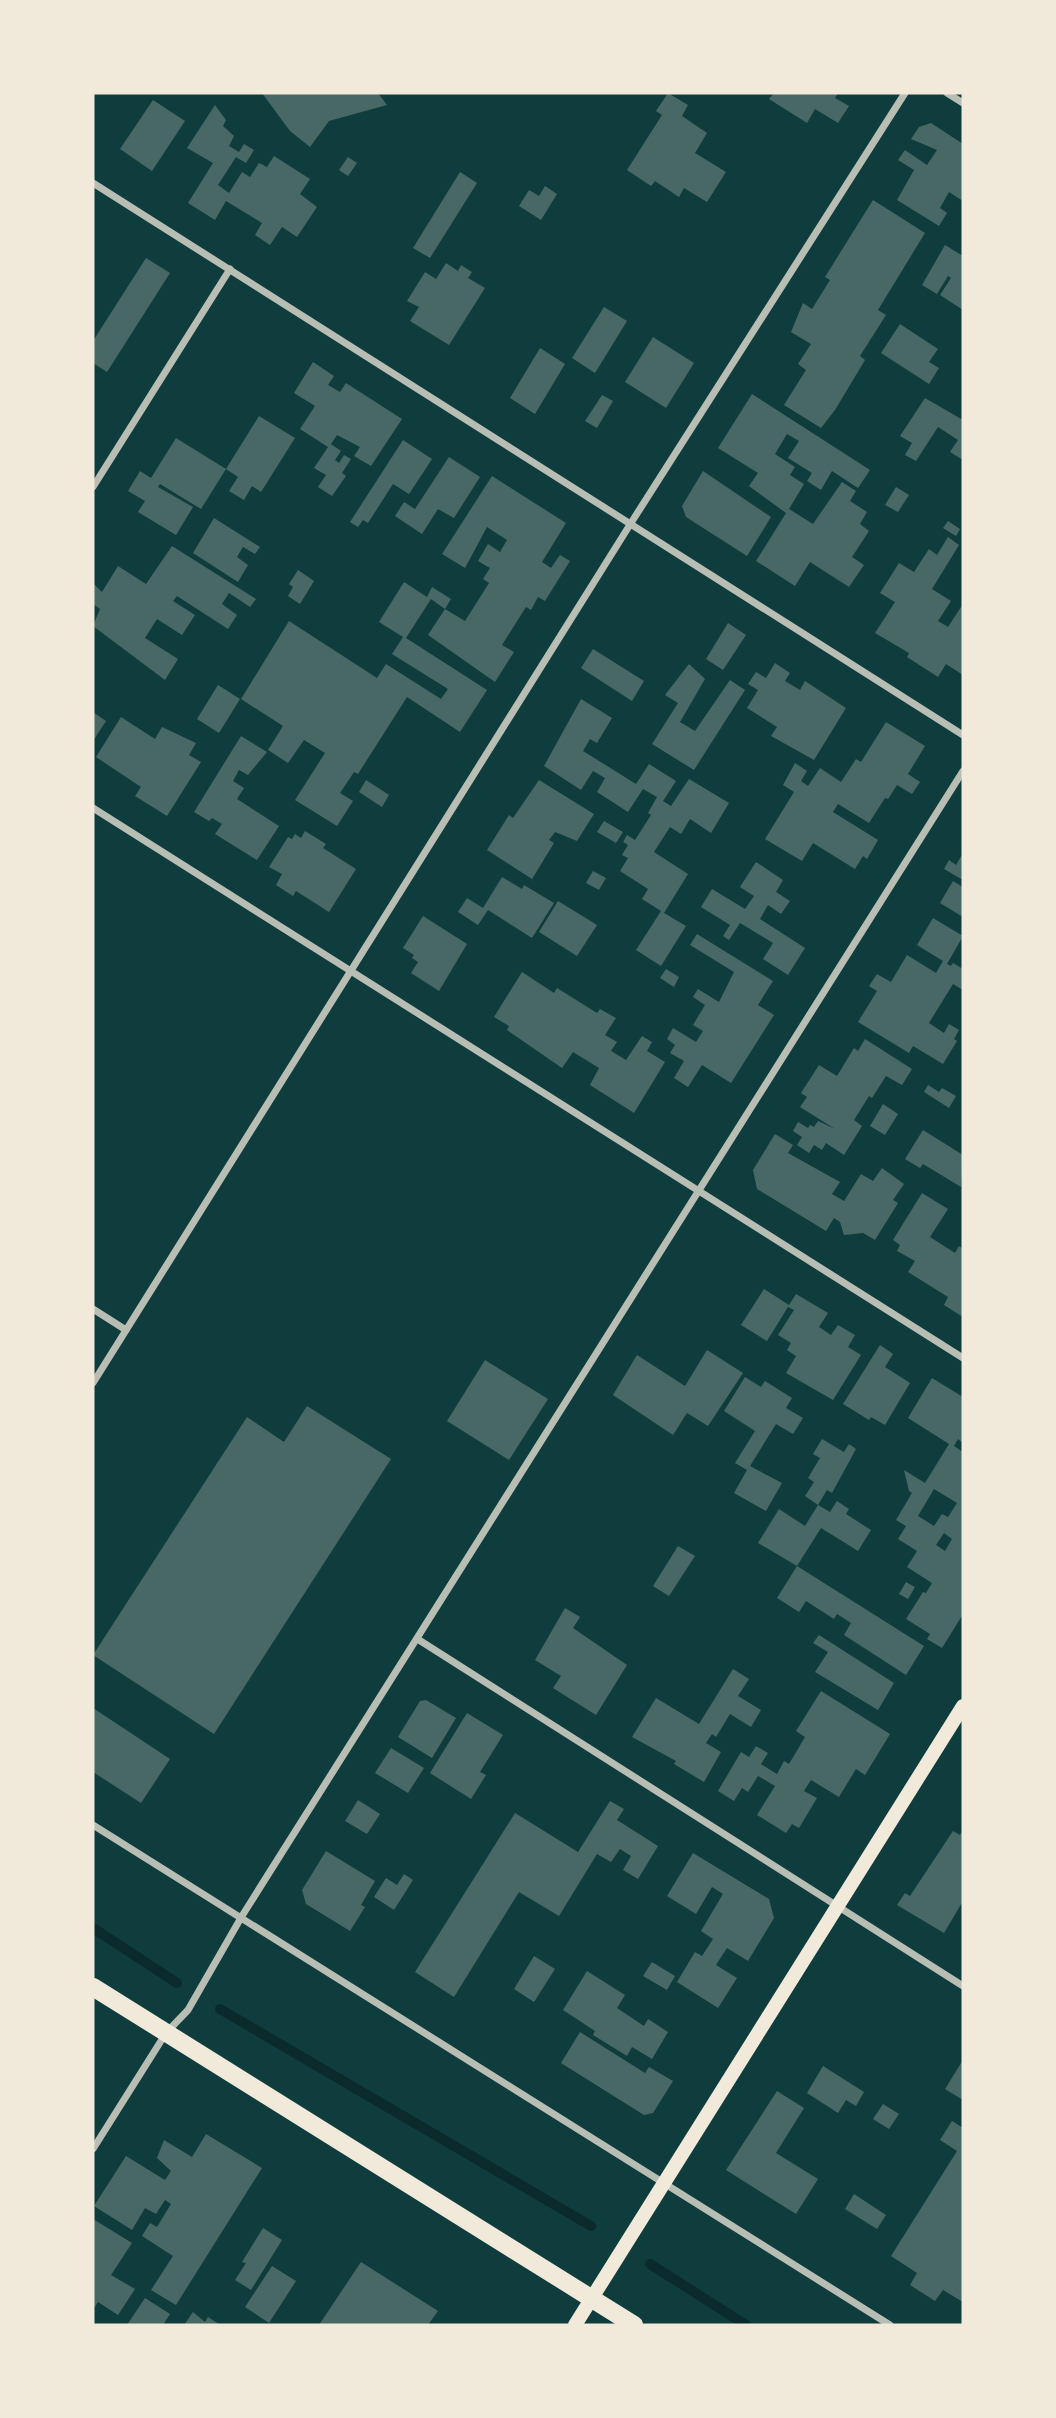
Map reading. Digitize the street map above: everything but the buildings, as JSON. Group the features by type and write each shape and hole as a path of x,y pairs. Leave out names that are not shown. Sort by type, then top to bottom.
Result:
{"main road":[{"path":"575,2325 963,1706"},
{"path":"93,1987 634,2325"}],"street":[{"path":"93,1383 631,523 905,93"},
{"path":"947,93 963,103"},
{"path":"93,183 963,735"},
{"path":"93,487 230,269"},
{"path":"93,2149 166,2032 188,2010 243,1916 963,771"},
{"path":"93,808 700,1189 963,1359"},
{"path":"93,1309 126,1330"},
{"path":"419,1640 836,1908 963,1986"},
{"path":"93,1825 243,1916 890,2325"}],"waterway":[{"path":"93,1928 177,1983"},
{"path":"220,2009 591,2226"},
{"path":"650,2264 746,2325"}]}
